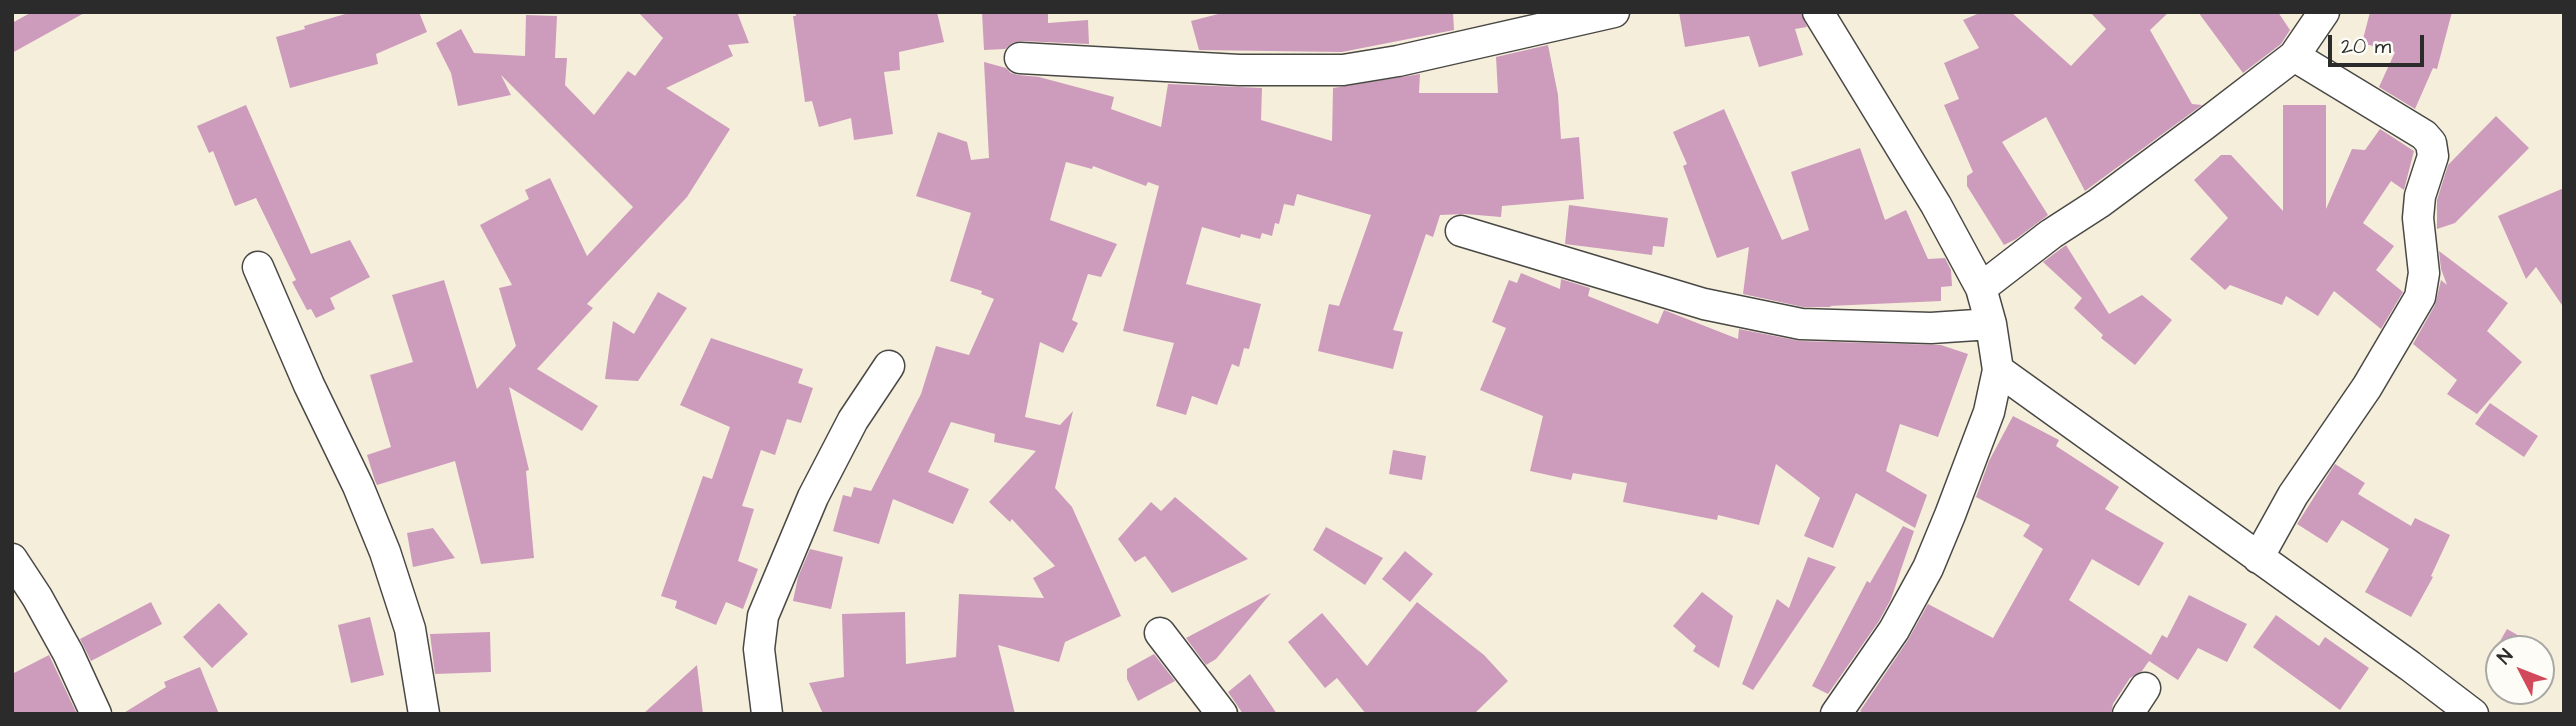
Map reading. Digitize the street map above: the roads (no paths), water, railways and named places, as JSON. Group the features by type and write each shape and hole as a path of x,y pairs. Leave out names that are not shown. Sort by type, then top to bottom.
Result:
{"street":[{"path":"1020,58 1239,70 1343,70 1398,61 1615,12"},
{"path":"1818,12 1936,205 1981,288 1992,324 1998,370 1989,412 1927,568 1894,630 1836,714"},
{"path":"1981,288 2294,56 2324,12"},
{"path":"2258,558 2293,495 2367,387 2420,297 2424,273 2418,218 2420,196 2433,156 2431,143 2424,135 2294,56"},
{"path":"1461,231 1704,304 1801,324 1931,328 1992,324"},
{"path":"258,267 309,385 358,486 385,552 410,629 424,714"},
{"path":"767,714 759,649 763,616 813,497 853,420 889,366"},
{"path":"1998,370 2473,714"},
{"path":"12,559 68,653 96,714"},
{"path":"1160,633 1222,714"},
{"path":"2128,714 2146,688"}]}
